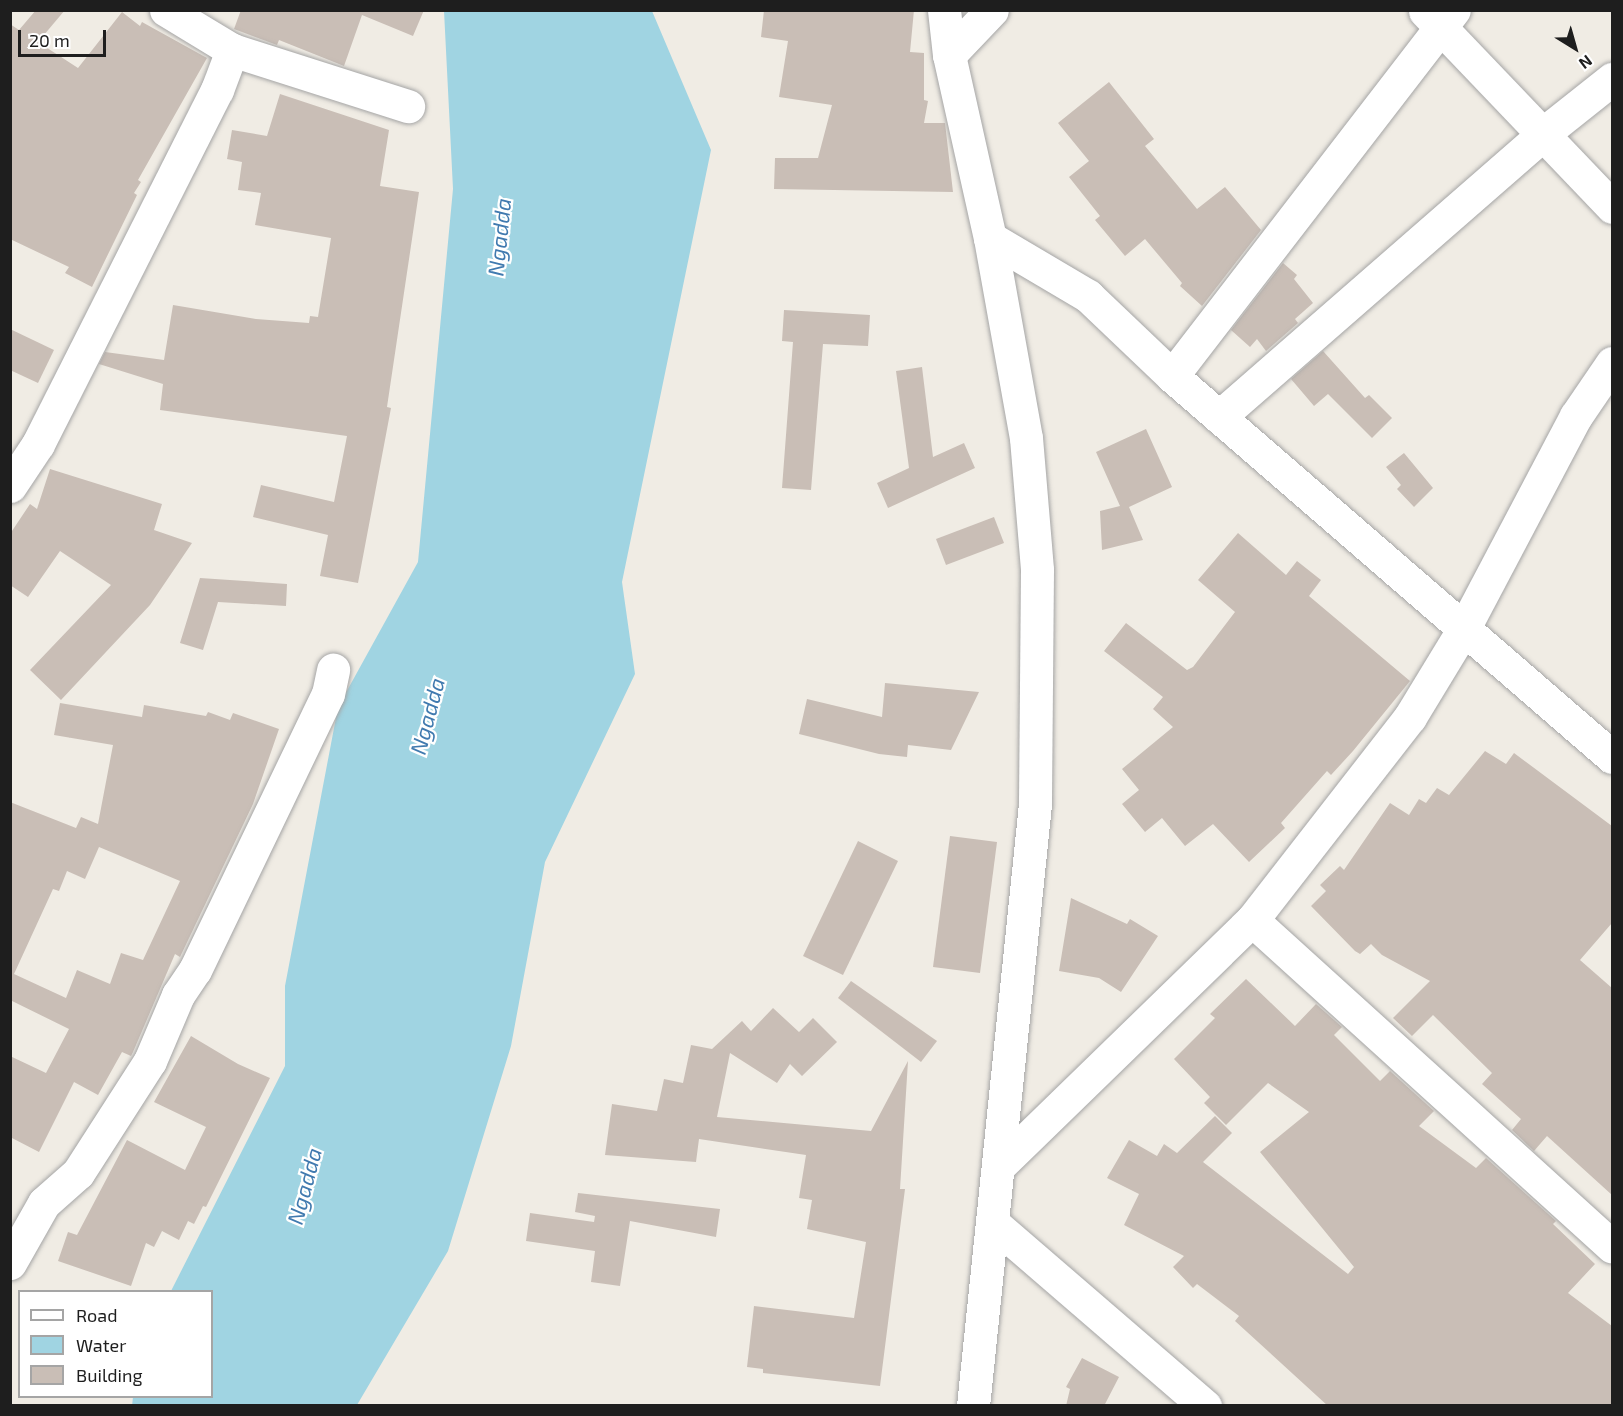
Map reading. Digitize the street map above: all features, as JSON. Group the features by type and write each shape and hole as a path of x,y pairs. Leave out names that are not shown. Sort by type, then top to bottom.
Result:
{"street":[{"path":"166,10 232,50 408,106"},
{"path":"944,10 949,55 990,238 1026,438 1037,570 1035,804 994,1224 973,1406"},
{"path":"949,55 992,10"},
{"path":"1172,376 1440,16 1612,207"},
{"path":"10,486 38,444 217,90 232,50"},
{"path":"1219,417 1544,133 1612,79"},
{"path":"990,238 1088,296 1172,376 1612,757"},
{"path":"1000,1165 1252,920 1410,717 1463,630 1576,416 1612,363"},
{"path":"10,1263 44,1203 78,1173 150,1061 178,996 195,970 328,694 333,670"},
{"path":"1252,920 1612,1247"},
{"path":"994,1224 1205,1406"}],"water":[{"name":"Ngadda","path":"444,11 652,11 711,150 622,582 635,674 545,862 511,1046 448,1251 357,1405 132,1406 133,1398 213,1398 213,1290 172,1290 285,1066 285,986 338,707 418,562 453,189"}],"building":[{"path":"36,10 65,10 38,42 78,68 122,12 140,26 142,22 207,58 138,180 141,182 134,193 137,195 92,287 65,273 69,267 10,239 10,24 19,30"},
{"path":"241,10 424,10 413,36 362,15 344,66 279,40 277,45 234,29"},
{"path":"764,10 914,10 910,52 924,53 924,100 928,101 924,123 945,123 953,192 774,189 775,158 818,158 832,105 779,97 788,41 761,37"},
{"path":"1109,82 1154,139 1145,146 1197,209 1225,187 1261,230 1202,306 1180,286 1182,283 1145,239 1125,256 1095,220 1100,216 1069,177 1089,161 1058,123"},
{"path":"280,94 389,130 380,186 419,192 387,407 391,408 358,583 320,576 328,535 253,517 261,485 334,502 347,436 160,410 163,384 99,364 105,352 164,360 173,305 256,319 309,323 310,316 318,317 331,238 255,225 261,193 238,190 242,162 227,159 232,130 267,136"},
{"path":"1283,263 1297,275 1294,279 1313,303 1295,319 1298,323 1266,351 1257,339 1250,347 1231,330"},
{"path":"784,310 870,315 868,346 823,344 811,490 782,488 793,342 782,341"},
{"path":"10,329 54,350 38,383 10,370"},
{"path":"1323,351 1365,398 1369,395 1392,418 1372,438 1328,394 1314,406 1291,379"},
{"path":"922,367 933,457 964,443 975,468 888,508 877,483 909,468 896,371"},
{"path":"1146,429 1172,487 1129,507 1143,540 1102,550 1100,511 1120,506 1096,452"},
{"path":"1404,453 1433,488 1414,507 1397,489 1401,485 1386,467"},
{"path":"50,469 162,504 154,530 192,543 150,605 61,700 30,670 111,585 60,551 28,597 10,585 10,534 30,504 37,509"},
{"path":"994,517 1004,543 946,565 936,539"},
{"path":"1238,533 1286,575 1297,561 1321,580 1309,596 1410,681 1353,751 1331,775 1327,771 1281,823 1285,828 1249,862 1213,824 1185,846 1162,818 1145,832 1122,804 1139,790 1122,769 1173,727 1153,709 1163,697 1104,651 1126,623 1187,670 1193,667 1235,612 1198,580"},
{"path":"200,578 287,584 286,606 218,602 203,650 180,643"},
{"path":"885,683 979,692 951,750 908,745 907,757 879,754 799,734 807,699 882,717"},
{"path":"60,703 142,717 144,705 206,716 208,712 230,720 233,713 279,729 253,804 180,957 175,954 131,1056 122,1052 98,1095 74,1082 39,1152 10,1137 10,1056 46,1073 69,1029 10,1000 10,802 76,828 81,817 98,824 113,745 54,735","holes":["99,847 180,881 143,960 121,953 110,984 77,970 66,998 14,974 53,889 59,891 67,871 85,879"]},
{"path":"1485,751 1506,764 1514,753 1612,826 1612,923 1580,960 1612,988 1612,1195 1547,1136 1534,1151 1512,1130 1521,1119 1482,1084 1492,1073 1433,1015 1412,1036 1393,1018 1430,981 1382,955 1371,944 1360,954 1355,951 1311,906 1326,891 1320,885 1340,866 1344,870 1390,803 1409,815 1419,799 1426,803 1437,788 1449,795"},
{"path":"950,836 997,842 980,973 933,967"},
{"path":"858,841 898,861 843,975 803,956"},
{"path":"1071,898 1127,924 1130,919 1158,936 1121,992 1099,978 1059,971"},
{"path":"1246,979 1295,1026 1316,1004 1342,1027 1334,1035 1380,1081 1390,1071 1434,1111 1419,1126 1476,1168 1486,1158 1556,1221 1553,1224 1595,1264 1568,1293 1612,1326 1612,1406 1328,1406 1235,1321 1239,1316 1197,1284 1193,1288 1173,1267 1184,1256 1124,1225 1139,1194 1107,1178 1129,1140 1157,1156 1164,1144 1177,1153 1215,1116 1232,1133 1203,1162 1348,1274 1354,1267 1260,1152 1309,1112 1268,1083 1226,1125 1204,1103 1210,1097 1174,1059 1215,1018 1210,1014"},
{"path":"851,981 937,1041 921,1062 838,998"},
{"path":"773,1008 799,1032 813,1018 837,1042 802,1076 790,1064 777,1083 730,1053 717,1117 871,1131 908,1061 900,1189 905,1189 880,1386 763,1373 763,1369 747,1367 754,1306 854,1318 866,1242 807,1229 812,1200 799,1198 806,1155 699,1139 696,1162 605,1155 612,1104 657,1111 664,1079 683,1083 691,1045 712,1049 742,1021 751,1031"},
{"path":"191,1036 238,1064 270,1078 206,1207 203,1206 194,1224 188,1221 179,1240 162,1231 154,1247 146,1243 131,1286 58,1261 68,1232 77,1235 127,1140 185,1170 206,1127 154,1102"},
{"path":"578,1193 720,1209 716,1237 630,1221 620,1286 591,1282 595,1251 526,1241 530,1213 594,1222 595,1216 575,1212"},
{"path":"1082,1358 1119,1377 1104,1406 1066,1406 1070,1389 1066,1387"}]}
